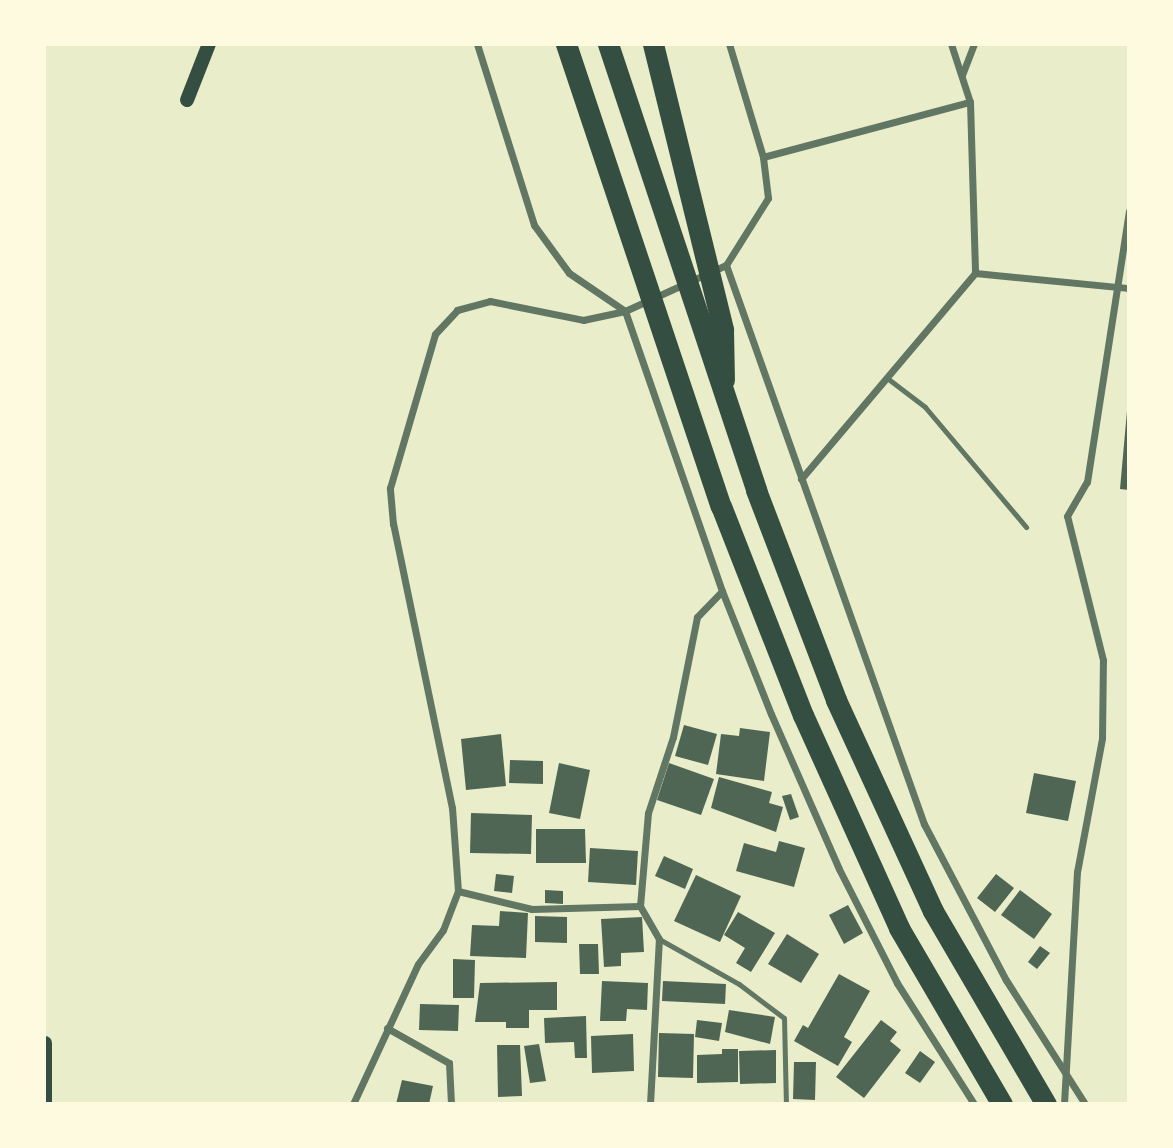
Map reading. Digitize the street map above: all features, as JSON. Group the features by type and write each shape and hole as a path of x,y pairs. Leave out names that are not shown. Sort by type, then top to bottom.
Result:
{"highway":[{"path":"566,44 721,506 848,823 899,928 1002,1104"},
{"path":"608,44 680,271 836,700 883,808 983,1002 1046,1104"},
{"path":"653,44 704,264 723,330 724,397"}],"main road":[{"path":"187,100 209,44"},
{"path":"45,1043 45,1104"}],"street":[{"path":"477,44 534,225 569,273 625,311 722,591 839,869 897,983 974,1104"},
{"path":"353,1104 418,964 443,930 458,891 452,808 393,524 390,488 399,447 435,334 457,310 490,302 583,320 625,311 726,265 768,198 763,157 729,44"},
{"path":"801,479 975,273 970,102 951,44"},
{"path":"962,75 975,44"},
{"path":"763,157 970,102"},
{"path":"1064,1104 1077,872 1102,738 1103,660 1091,599 1067,516 1087,482 1115,287 1129,211"},
{"path":"726,265 924,824 1006,980 1085,1104"},
{"path":"975,273 1129,288"},
{"path":"650,1104 660,939 640,905 648,813 673,737 697,617 722,591"},
{"path":"458,891 531,909 640,905"},
{"path":"387,1028 449,1063 451,1104"}],"lane":[{"path":"887,377 925,407 1026,527"},
{"path":"660,939 739,984 784,1018 786,1104"}],"building":[{"path":"1129,411 1129,490 1120,489"},
{"path":"684,725 717,734 708,765 675,756"},
{"path":"740,728 770,732 764,781 716,774 721,734 739,736"},
{"path":"501,734 506,786 466,790 461,739"},
{"path":"510,760 543,761 543,784 509,783"},
{"path":"559,763 590,770 580,819 549,813"},
{"path":"669,763 714,779 701,815 657,800"},
{"path":"1034,773 1076,781 1068,821 1026,813"},
{"path":"719,777 772,792 769,803 783,807 776,832 711,808"},
{"path":"791,794 799,817 790,820 782,796"},
{"path":"471,813 532,815 531,854 470,853"},
{"path":"536,829 585,829 586,863 536,863"},
{"path":"779,841 805,848 794,887 736,871 744,843 776,852"},
{"path":"590,848 638,851 636,885 588,882"},
{"path":"664,856 693,869 685,889 655,876"},
{"path":"496,874 514,876 512,893 494,891"},
{"path":"996,874 1014,888 995,912 977,898"},
{"path":"696,875 741,896 720,942 674,921"},
{"path":"545,890 563,891 563,904 545,903"},
{"path":"1020,890 1052,914 1034,939 1001,915"},
{"path":"848,905 863,933 844,944 829,915"},
{"path":"500,911 528,913 526,958 470,956 472,925 499,926"},
{"path":"738,912 775,933 751,972 736,963 745,948 724,935"},
{"path":"535,916 567,917 567,943 535,942"},
{"path":"642,917 644,952 621,953 621,966 604,967 601,919"},
{"path":"787,934 819,954 801,983 768,964"},
{"path":"579,944 598,944 599,974 580,974"},
{"path":"1040,946 1050,953 1037,969 1028,962"},
{"path":"453,959 475,960 474,998 453,998"},
{"path":"839,974 870,991 844,1037 852,1042 838,1066 794,1041 803,1025 808,1028"},
{"path":"602,981 648,983 647,1010 627,1009 626,1021 600,1021"},
{"path":"663,981 726,984 725,1004 662,1001"},
{"path":"557,982 557,1010 529,1010 529,1028 506,1028 506,1022 475,1022 480,983"},
{"path":"420,1004 459,1005 458,1031 419,1030"},
{"path":"729,1010 775,1017 770,1044 725,1032"},
{"path":"586,1016 587,1058 575,1058 574,1042 545,1043 544,1018"},
{"path":"697,1020 722,1023 719,1041 695,1037"},
{"path":"881,1020 897,1032 890,1041 901,1050 864,1098 836,1077"},
{"path":"659,1033 694,1034 693,1078 658,1077"},
{"path":"633,1034 634,1071 592,1073 591,1036"},
{"path":"539,1044 546,1081 530,1083 524,1046"},
{"path":"497,1045 520,1045 522,1096 498,1097"},
{"path":"722,1049 738,1049 738,1082 697,1083 697,1055 722,1054"},
{"path":"776,1050 776,1083 740,1084 739,1051"},
{"path":"920,1051 935,1062 920,1083 905,1073"},
{"path":"794,1062 816,1062 815,1100 793,1099"},
{"path":"402,1080 433,1086 429,1104 396,1104"}]}
